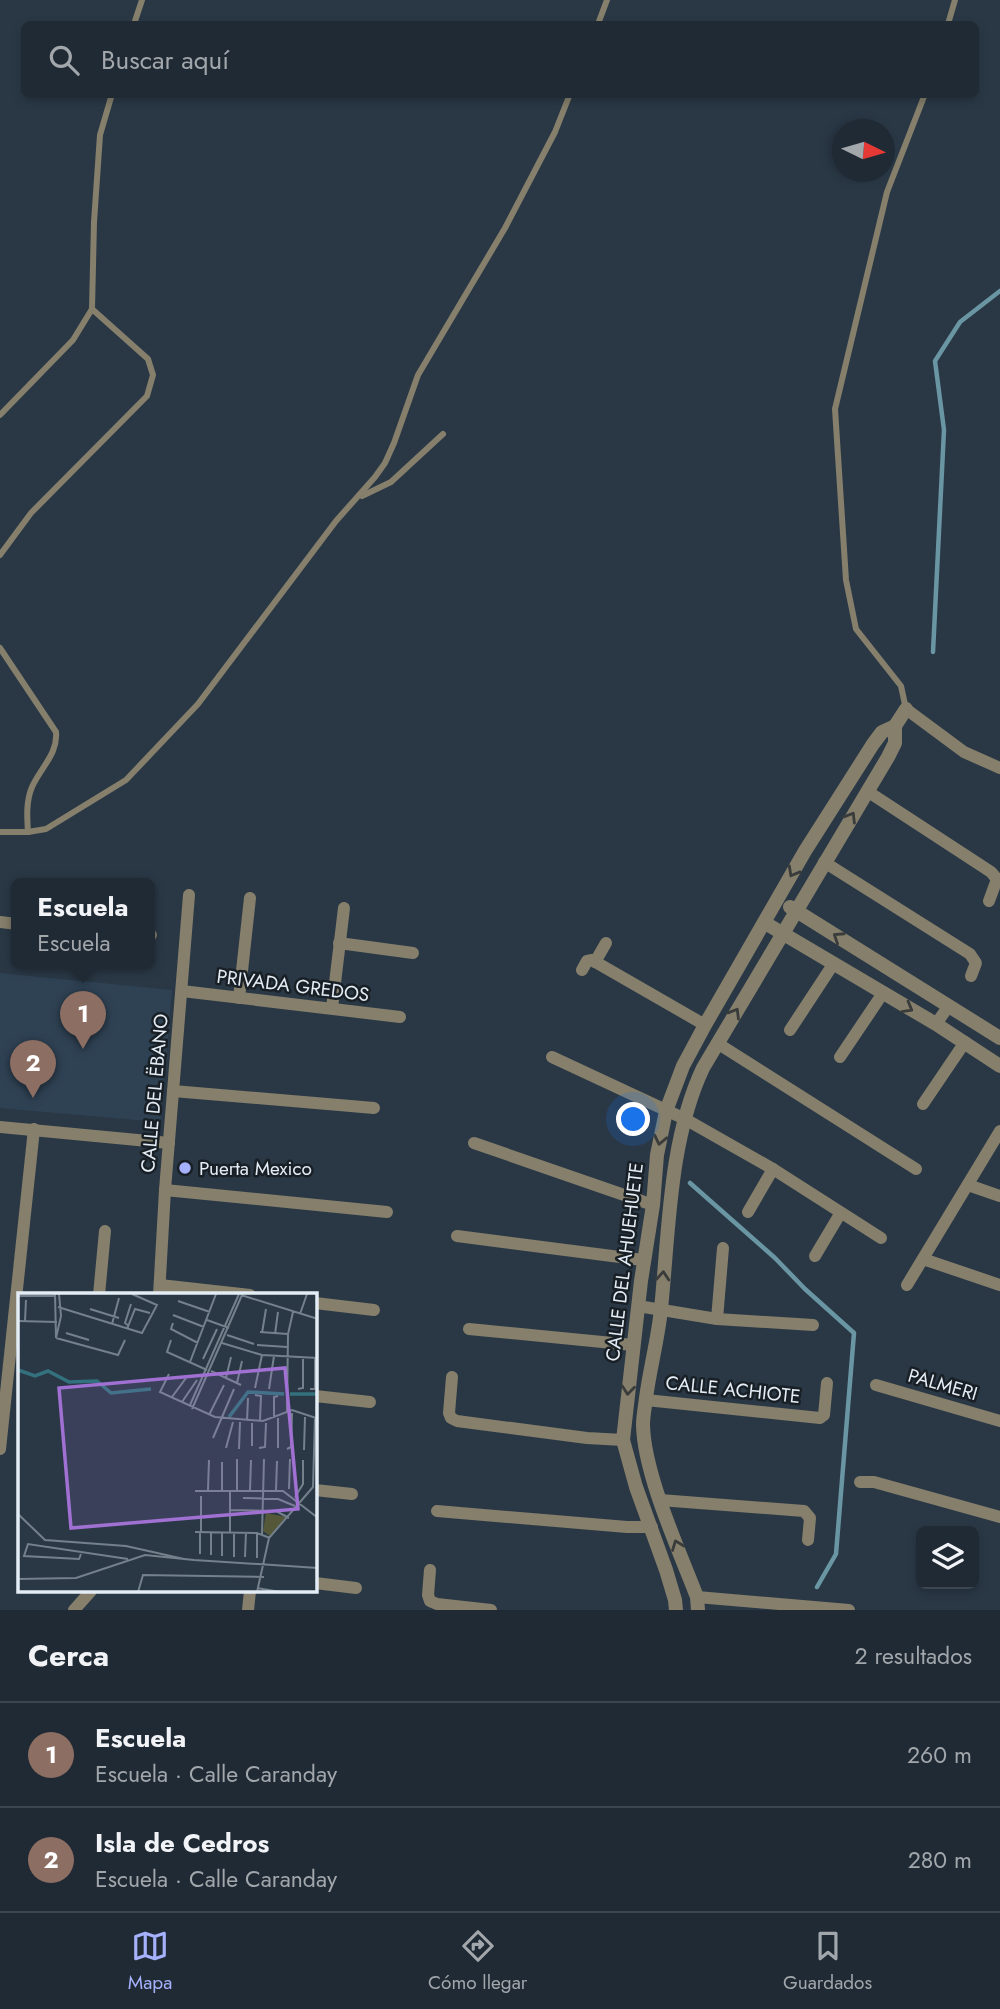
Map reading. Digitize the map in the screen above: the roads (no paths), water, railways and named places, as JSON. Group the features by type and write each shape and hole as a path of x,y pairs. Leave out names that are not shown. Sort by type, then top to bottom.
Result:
{"street":[{"name":"CALLE DEL AHUEHUETE","path":"697,1604 660,1500 646,1449 643,1424 661,1311 670,1209 685,1119 696,1083 717,1043 895,743 895,726 905,709"},
{"path":"905,709 964,752 1000,768"},
{"name":"CALLE DEL AHUEHUETE","path":"676,1610 676,1600 636,1487 623,1440 643,1260 653,1205 657,1155 666,1111 684,1066 705,1025 805,851 862,759 882,732 895,726"},
{"path":"867,791 991,872 997,879 989,901"},
{"path":"824,862 970,954 976,963 971,976"},
{"name":"CALLE DEL ËBANO","path":"160,1290 164,1190 189,895"},
{"path":"239,998 250,898"},
{"path":"778,901 1000,1038"},
{"path":"332,1008 344,908"},
{"path":"765,923 936,1024 1000,1066"},
{"path":"339,943 413,953"},
{"path":"595,962 606,943"},
{"path":"582,970 587,961 595,962 705,1025"},
{"path":"790,1030 834,962"},
{"name":"PRIVADA GREDOS","path":"181,991 400,1017"},
{"path":"840,1057 883,993"},
{"path":"936,1024 948,1007"},
{"path":"923,1104 965,1042"},
{"path":"717,1043 916,1169"},
{"path":"552,1058 630,1091 685,1119 881,1238"},
{"path":"173,1091 374,1108"},
{"path":"0,1127 169,1143"},
{"path":"0,1449 34,1129"},
{"path":"907,1284 1000,1131"},
{"path":"474,1143 653,1205"},
{"path":"748,1212 773,1170"},
{"path":"968,1185 1000,1196"},
{"path":"164,1190 387,1212"},
{"path":"815,1256 840,1214"},
{"path":"99,1293 105,1231"},
{"path":"457,1236 643,1260"},
{"path":"717,1319 723,1248"},
{"path":"923,1259 1000,1285"},
{"path":"160,1290 214,1293"},
{"path":"317,1303 374,1310"},
{"path":"638,1306 717,1319 813,1325"},
{"path":"469,1329 633,1345"},
{"path":"452,1377 449,1413 457,1422 623,1440"},
{"name":"CALLE ACHIOTE","path":"646,1399 820,1418 824,1415 827,1382"},
{"name":"PALMERI","path":"876,1385 1000,1421"},
{"path":"317,1396 370,1402"},
{"path":"860,1482 874,1482 1000,1517"},
{"path":"317,1490 352,1494"},
{"path":"660,1500 804,1511 810,1518 808,1540"},
{"path":"437,1511 652,1527"},
{"path":"430,1570 430,1601 491,1610"},
{"path":"317,1583 356,1588"},
{"path":"248,1610 250,1592"},
{"path":"83,1601 96,1610"},
{"path":"697,1604 783,1605 849,1610"}],"lane":[{"path":"135,21 142,0"},
{"path":"599,21 607,0"},
{"path":"949,21 955,0"},
{"path":"0,415 73,340 92,309 100,135 111,98"},
{"path":"0,832 46,829 126,780 198,704 336,522 358,498 385,463 418,375 505,228 555,132 568,98"},
{"path":"905,709 906,701 901,686 856,629 846,580 835,410 887,192 923,98"},
{"path":"0,555 31,513 147,396 153,375 148,359 92,309"},
{"path":"358,498 391,482 443,434"},
{"path":"0,648 56,732 57,745 32,788 27,811 28,832"}],"waterway":[{"path":"933,652 944,430 935,361 960,322 1000,291"},
{"path":"690,1183 854,1333 836,1554 817,1587"}],"place":[{"name":"Escuela","path":"83,1049"},
{"name":"Isla de Cedros","path":"33,1098"},
{"name":"Puerta Mexico","path":"185,1168"}]}
